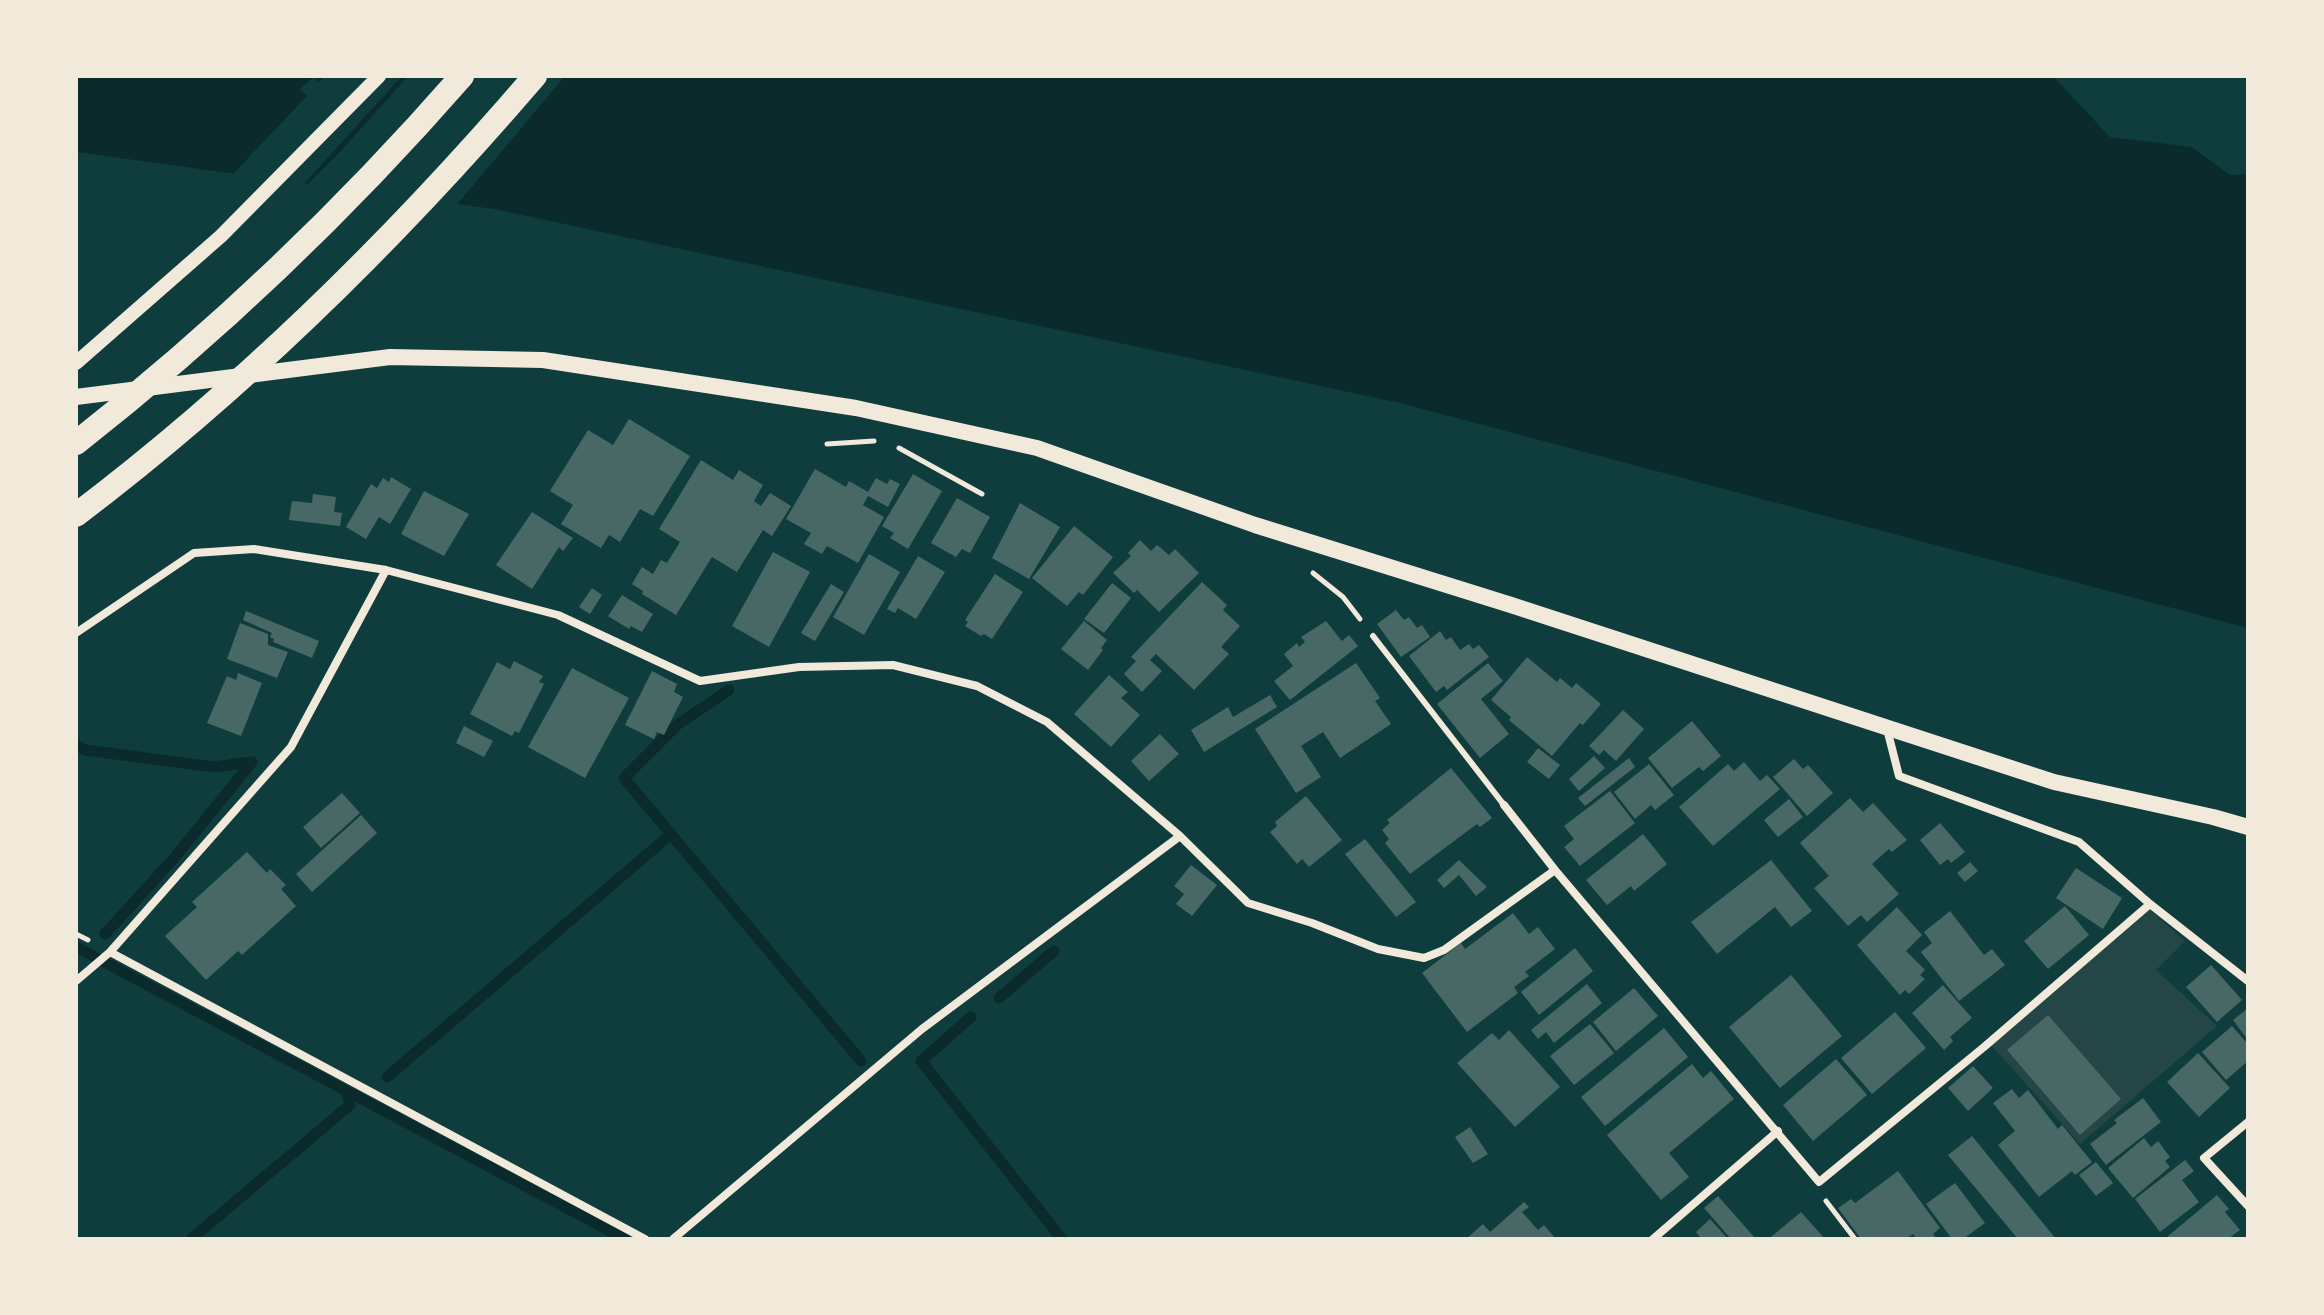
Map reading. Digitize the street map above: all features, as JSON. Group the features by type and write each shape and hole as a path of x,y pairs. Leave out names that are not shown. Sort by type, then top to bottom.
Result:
{"highway":[{"path":"76,443 177,359 330,220 462,76"},
{"path":"76,515 153,454 283,341 415,212 535,76"}],"main road":[{"path":"76,397 390,357 543,360 856,408 1037,448 1255,525 2054,782 2248,827"}],"street":[{"path":"76,363 221,236 379,76"},
{"path":"76,633 194,553 254,549 386,570 558,615 700,681 799,667 893,665 977,686 1047,722 1180,836 1248,903 1312,923 1378,949 1424,958 1444,950 1555,870"},
{"path":"76,981 110,952 291,747 386,570"},
{"path":"1887,729 1899,776 2079,842 2150,904 2248,981"},
{"path":"1504,805 1555,870 1819,1182 1984,1047 2150,904"},
{"path":"673,1239 922,1029 1180,836"},
{"path":"110,952 645,1239"},
{"path":"2248,1122 2204,1158 2248,1206"},
{"path":"1653,1239 1778,1131"}],"lane":[{"path":"1373,636 1504,805"}],"path":[{"path":"883,441 895,417"},
{"path":"827,444 883,441 905,450 982,494"},
{"path":"1310,571 1343,597 1373,636"},
{"path":"1819,1182 1825,1200 1855,1239"}],"shaded area":[{"path":"76,76 2053,76 2110,137 2192,147 2230,175 2248,174 2248,628 1400,403 494,209 76,152"},
{"path":"2150,910 2185,941 2156,970 2217,1026 2080,1144 1991,1045"}],"pier":[{"path":"324,76 402,76 301,187 230,177 307,96 300,89 314,77 319,82"},
{"path":"408,76 565,76 454,208 305,187"}],"building":[{"path":"629,419 690,456 653,516 640,509 620,542 609,535 601,548 561,524 573,505 550,491 588,430 613,445"},
{"path":"701,460 733,480 739,470 763,485 754,501 761,506 770,493 791,506 772,536 763,530 737,572 712,557 676,615 642,594 643,591 632,584 642,567 653,574 661,560 667,563 680,542 659,529"},
{"path":"815,469 846,487 849,481 868,492 876,478 887,484 890,479 900,484 888,507 868,496 863,505 884,517 858,563 827,546 822,554 804,544 811,533 786,519"},
{"path":"913,474 942,491 908,549 890,538 894,533 882,526"},
{"path":"391,477 411,489 390,524 379,517 366,539 346,527 371,484 377,488 383,478 389,482"},
{"path":"424,491 469,514 444,556 401,534"},
{"path":"313,494 336,497 334,512 342,513 340,526 289,520 292,501 312,503"},
{"path":"957,498 990,517 970,553 962,549 956,557 931,543"},
{"path":"1020,503 1060,527 1029,579 992,558"},
{"path":"532,512 573,538 563,551 559,547 532,589 496,565"},
{"path":"1074,526 1113,557 1083,595 1079,592 1067,606 1032,578"},
{"path":"1140,540 1151,551 1157,545 1169,555 1175,549 1199,573 1159,612 1137,590 1134,593 1113,573 1131,556 1128,553"},
{"path":"773,552 810,572 769,647 732,626"},
{"path":"869,554 900,572 864,635 833,617"},
{"path":"918,556 945,572 916,619 898,608 895,613 887,609"},
{"path":"995,574 1023,592 992,639 965,626 968,622 965,620"},
{"path":"1202,582 1227,605 1223,610 1240,626 1221,647 1229,654 1194,690 1156,654 1150,660 1162,671 1142,692 1124,674 1136,661 1131,657"},
{"path":"1112,583 1131,598 1104,633 1084,619"},
{"path":"831,584 844,592 815,641 801,633"},
{"path":"592,588 602,595 590,614 579,607"},
{"path":"622,595 653,614 642,632 631,626 629,629 608,616"},
{"path":"1396,610 1404,620 1409,617 1417,628 1422,625 1430,637 1401,657 1377,624"},
{"path":"246,611 319,641 312,658 273,642 274,639 270,637 272,633 243,620"},
{"path":"1084,621 1107,640 1088,670 1061,649"},
{"path":"1326,621 1342,641 1349,635 1358,646 1290,700 1274,681 1293,666 1284,654 1297,643 1299,647 1305,642 1301,637"},
{"path":"240,623 268,634 268,645 288,652 277,678 227,659"},
{"path":"1440,631 1446,640 1451,637 1460,650 1469,644 1473,649 1479,645 1489,657 1447,690 1444,686 1436,692 1409,656"},
{"path":"1527,657 1557,682 1560,678 1572,688 1576,683 1601,704 1552,756 1509,720 1511,717 1491,700"},
{"path":"514,661 543,676 539,682 544,684 519,733 515,731 512,736 470,714 497,662 510,669"},
{"path":"1356,663 1380,698 1375,701 1391,724 1340,758 1323,732 1301,746 1321,777 1296,793 1255,729"},
{"path":"1488,663 1503,681 1481,699 1509,734 1480,758 1437,704"},
{"path":"572,668 629,698 585,778 528,747"},
{"path":"652,671 677,684 674,692 683,697 664,735 657,732 654,739 625,725"},
{"path":"238,673 262,683 241,736 207,723 227,676 236,680"},
{"path":"1109,675 1128,692 1121,698 1140,715 1111,747 1074,714"},
{"path":"1270,695 1277,707 1204,752 1191,730 1228,707 1233,717"},
{"path":"1623,710 1644,729 1616,761 1604,750 1599,755 1589,746"},
{"path":"1692,721 1721,756 1703,771 1699,767 1672,788 1648,758"},
{"path":"464,726 493,741 484,757 456,743"},
{"path":"1160,734 1179,754 1149,781 1131,761"},
{"path":"1538,748 1560,765 1549,779 1527,762"},
{"path":"1594,756 1605,768 1579,791 1569,779"},
{"path":"1629,758 1635,767 1585,806 1578,798"},
{"path":"1794,759 1803,769 1808,765 1833,793 1807,816 1773,777"},
{"path":"1744,762 1760,781 1767,775 1780,789 1713,846 1679,807 1728,764 1734,771"},
{"path":"1649,764 1674,795 1655,810 1651,805 1635,819 1614,792"},
{"path":"1451,768 1492,818 1480,827 1477,824 1410,874 1385,843 1389,839 1382,830 1390,823 1387,820"},
{"path":"1610,791 1635,823 1580,866 1564,847 1574,839 1564,826"},
{"path":"342,793 360,813 321,848 303,827"},
{"path":"1306,796 1342,840 1309,867 1302,859 1297,864 1270,832 1277,826 1275,822"},
{"path":"1850,798 1863,812 1873,803 1907,840 1892,852 1889,849 1872,864 1899,894 1867,922 1861,915 1848,926 1814,888 1829,876 1800,843"},
{"path":"1789,799 1803,817 1778,837 1764,820"},
{"path":"361,815 377,833 312,892 296,874"},
{"path":"1940,823 1965,852 1951,863 1948,859 1940,865 1920,840"},
{"path":"1643,834 1667,864 1634,891 1631,886 1607,905 1586,880"},
{"path":"1365,839 1416,902 1396,917 1345,854"},
{"path":"247,852 267,873 270,869 286,885 281,889 296,906 242,955 238,951 206,980 165,936 197,907 192,902"},
{"path":"1459,860 1487,887 1476,896 1459,875 1444,888 1437,880"},
{"path":"1771,860 1812,911 1791,927 1775,907 1717,954 1691,922"},
{"path":"1970,862 1978,871 1965,882 1957,873"},
{"path":"1191,865 1217,885 1192,916 1176,904 1184,894 1174,886"},
{"path":"2076,868 2122,898 2103,929 2056,898"},
{"path":"2065,906 2089,935 2048,969 2024,941"},
{"path":"1897,907 1922,935 1906,951 1925,970 1920,975 1925,979 1909,994 1905,990 1900,995 1857,945"},
{"path":"1950,911 1984,955 1992,949 2005,965 1959,1001 1921,952 1932,943 1924,932"},
{"path":"1513,913 1529,934 1538,927 1555,949 1525,972 1529,976 1514,987 1518,993 1467,1032 1422,973 1461,943 1465,949"},
{"path":"1575,948 1593,971 1539,1015 1521,992"},
{"path":"2211,965 2242,1000 2217,1022 2186,987"},
{"path":"1791,975 1842,1036 1780,1088 1729,1027"},
{"path":"1587,984 1602,1003 1554,1043 1546,1032 1538,1039 1531,1030"},
{"path":"1943,985 1972,1018 1950,1037 1953,1041 1944,1050 1912,1013"},
{"path":"1634,988 1658,1016 1616,1051 1593,1022"},
{"path":"2248,1008 2248,1040 2233,1020"},
{"path":"1895,1012 1926,1048 1872,1094 1841,1058"},
{"path":"2048,1015 2121,1099 2080,1135 2007,1050"},
{"path":"1590,1024 1614,1053 1574,1085 1550,1056"},
{"path":"2232,1026 2248,1044 2248,1061 2226,1080 2202,1052"},
{"path":"1664,1028 1688,1057 1605,1126 1581,1097"},
{"path":"1509,1030 1560,1087 1515,1127 1457,1063 1492,1033 1499,1040"},
{"path":"2198,1053 2230,1088 2199,1117 2167,1082"},
{"path":"1836,1059 1867,1095 1813,1141 1783,1105"},
{"path":"1692,1064 1703,1078 1711,1071 1734,1099 1669,1153 1689,1177 1661,1200 1607,1135"},
{"path":"1973,1066 1993,1088 1968,1111 1948,1088"},
{"path":"2012,1089 2019,1098 2028,1090 2058,1129 2062,1125 2092,1162 2075,1175 2072,1171 2039,1197 1998,1145 2015,1131 1993,1103"},
{"path":"2143,1098 2161,1122 2106,1165 2090,1144"},
{"path":"1470,1127 1488,1154 1473,1163 1455,1137"},
{"path":"1972,1136 2056,1239 2018,1239 1948,1155"},
{"path":"2144,1138 2151,1147 2158,1141 2170,1157 2165,1161 2170,1167 2133,1198 2108,1168"},
{"path":"2185,1160 2194,1171 2182,1180 2199,1202 2160,1232 2135,1199"},
{"path":"2096,1162 2113,1183 2096,1196 2079,1175"},
{"path":"1898,1171 1940,1228 1933,1234 1937,1239 1917,1239 1913,1234 1906,1239 1861,1239 1838,1208 1851,1199 1855,1203"},
{"path":"1955,1183 1985,1223 1963,1239 1952,1239 1926,1204"},
{"path":"2217,1195 2229,1209 2225,1212 2240,1230 2228,1239 2167,1237"},
{"path":"1718,1196 1755,1238 1731,1239 1704,1208"},
{"path":"1524,1202 1529,1207 1522,1212 1538,1230 1544,1225 1556,1239 1466,1239 1483,1224 1490,1232"},
{"path":"1801,1212 1825,1239 1771,1237"},
{"path":"1710,1219 1728,1239 1698,1239 1700,1237 1696,1232"}],"waterway":[{"path":"729,690 677,725 624,778 861,1061"},
{"path":"76,745 85,750 214,767 252,762 175,857 105,934"},
{"path":"387,1077 671,834"},
{"path":"76,947 625,1239"},
{"path":"999,998 1054,951"},
{"path":"971,1017 921,1061 1062,1239"},
{"path":"191,1239 350,1105 346,1091"}]}
